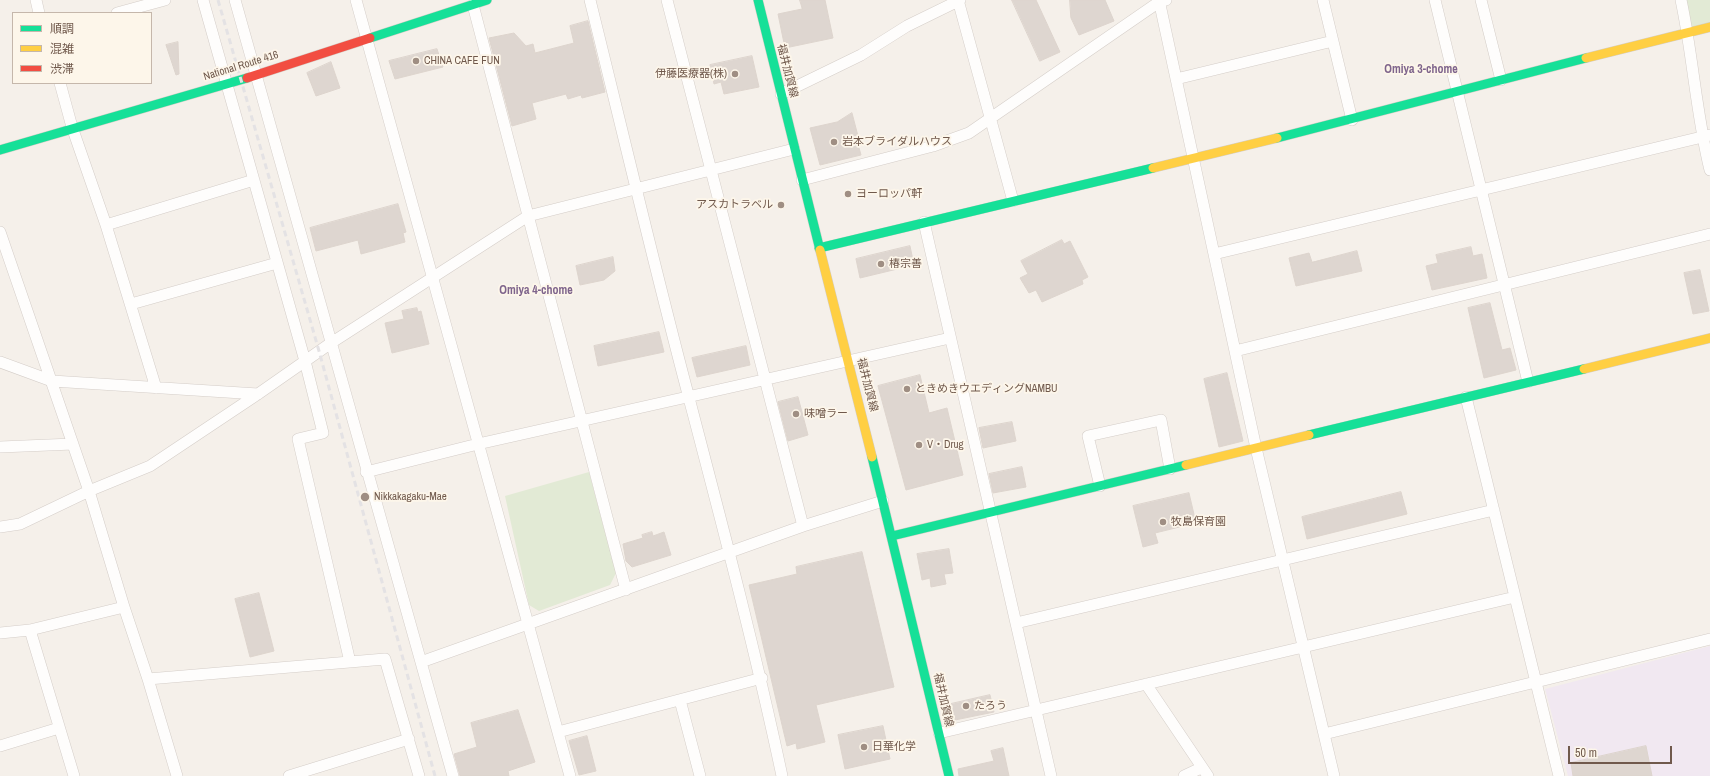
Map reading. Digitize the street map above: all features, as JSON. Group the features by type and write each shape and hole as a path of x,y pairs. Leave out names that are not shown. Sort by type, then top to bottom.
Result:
{"main road":[{"name":"National Route 416","path":"0,150 72,127 227,84 487,0"},
{"name":"福井加賀線","path":"758,0 794,149 892,536 949,776"},
{"path":"820,248 1352,120 1458,90 1688,32 1710,28"},
{"path":"892,536 1710,338"}],"street":[{"path":"36,0 39,12"},
{"path":"121,12 165,0"},
{"path":"203,0 323,433 298,439 350,662"},
{"path":"235,0 257,74 366,472 453,776"},
{"path":"356,0 570,776"},
{"path":"590,0 689,397 731,553 762,678 782,776"},
{"path":"667,0 803,526"},
{"path":"781,94 861,55 907,26 959,0 1013,201"},
{"path":"1323,0 1352,120"},
{"path":"1435,0 1528,382"},
{"path":"1481,0 1501,80"},
{"path":"1681,0 1706,136 1710,170"},
{"path":"802,180 933,146 969,133 1162,1 1176,79 1256,448 1334,776"},
{"path":"473,5 626,590"},
{"path":"1176,79 1333,41"},
{"path":"60,84 72,127 106,225 156,388"},
{"path":"1214,254 1706,136"},
{"path":"0,527 20,524 89,490 150,466 331,343 528,216 794,149"},
{"path":"106,225 254,180"},
{"path":"924,222 1051,776"},
{"path":"0,232 89,490 177,776"},
{"path":"1235,351 1710,234"},
{"path":"131,304 277,263"},
{"path":"366,472 478,444 950,338"},
{"path":"0,362 52,381 258,394"},
{"path":"1466,397 1559,776"},
{"path":"1100,486 1088,436 1161,420 1170,469"},
{"path":"0,447 73,444"},
{"path":"421,662 731,553 803,526 883,501"},
{"path":"1016,623 1494,510"},
{"path":"939,733 1515,597"},
{"path":"0,632 30,630 124,607"},
{"path":"30,630 74,776"},
{"path":"1324,734 1710,638"},
{"path":"148,679 385,660 419,776"},
{"path":"558,732 762,678"},
{"path":"1146,684 1205,772 1184,776"},
{"path":"680,700 700,776"},
{"path":"0,746 59,728"},
{"path":"289,776 408,739"}],"shaded area":[{"path":"1710,646 1710,776 1568,776 1545,689"}],"green space":[{"path":"1681,0 1710,0 1710,26 1688,32"},
{"path":"589,472 616,573 610,585 539,611 529,605 505,496"}],"building":[{"path":"800,0 825,0 833,38 785,48 778,14 802,9"},
{"path":"1012,0 1036,0 1060,52 1040,61"},
{"path":"1070,0 1105,0 1114,21 1079,35 1071,18"},
{"path":"588,21 605,92 582,98 581,95 568,99 566,94 532,103 536,119 512,126 489,38 514,33 526,46 533,44 535,53 574,43 570,26"},
{"path":"178,42 179,74 176,75 166,45"},
{"path":"437,49 443,67 395,79 389,61"},
{"path":"752,56 759,87 724,94 721,82 714,84 710,65"},
{"path":"331,62 340,88 316,96 307,73"},
{"path":"852,113 861,155 820,165 810,128 837,122"},
{"path":"398,204 406,232 403,233 405,242 361,254 358,240 316,251 310,228"},
{"path":"1062,240 1064,244 1070,241 1088,277 1082,280 1083,284 1042,302 1036,290 1029,293 1020,278 1028,274 1021,261"},
{"path":"910,246 914,265 860,278 856,259"},
{"path":"1471,247 1473,256 1482,254 1487,278 1432,290 1426,266 1438,263 1436,255"},
{"path":"1357,251 1362,271 1296,286 1289,258 1309,253 1312,262"},
{"path":"613,257 615,271 604,280 580,285 576,266"},
{"path":"1700,270 1709,311 1693,314 1684,273"},
{"path":"1490,303 1502,350 1510,348 1516,370 1484,378 1468,308"},
{"path":"417,308 418,312 421,311 429,344 392,353 385,323 404,319 402,311"},
{"path":"659,332 664,352 598,366 594,346"},
{"path":"746,346 750,365 697,377 692,358"},
{"path":"1227,373 1243,441 1219,447 1204,379"},
{"path":"920,375 929,413 947,408 963,475 906,490 878,386"},
{"path":"798,397 808,435 788,441 778,402"},
{"path":"1012,422 1016,441 983,448 979,428"},
{"path":"1022,467 1026,487 993,493 989,474"},
{"path":"1401,492 1407,514 1307,539 1302,517"},
{"path":"1189,493 1196,523 1155,533 1158,543 1143,547 1133,506"},
{"path":"652,532 653,536 664,532 671,555 632,567 626,561 623,544 643,538 642,535"},
{"path":"949,549 953,573 944,574 946,584 931,587 930,578 922,580 917,554"},
{"path":"862,552 894,687 816,705 825,742 797,749 796,743 787,746 749,585 797,574 796,567"},
{"path":"259,593 274,651 250,657 235,599"},
{"path":"990,695 994,712 955,720 951,704"},
{"path":"518,710 535,762 508,771 509,776 460,776 454,754 477,747 471,723"},
{"name":"日華化学","path":"883,726 890,759 845,769 838,735"},
{"path":"587,736 596,771 579,775 569,741"},
{"path":"1646,746 1652,776 1573,776 1571,763"},
{"path":"1003,748 1009,776 959,776 958,769 994,761 991,751"}],"railway":[{"path":"218,0 319,351 435,776"}],"traffic: fast":[{"path":"370,38 487,0"},
{"path":"758,0 820,250"},
{"path":"1277,138 1586,58"},
{"path":"0,150 247,78"},
{"path":"819,248 1153,168"},
{"path":"1309,435 1584,369"},
{"path":"872,457 949,776"},
{"path":"892,536 1186,465"}],"traffic: slow":[{"path":"1586,58 1710,27"},
{"path":"1153,168 1277,138"},
{"path":"820,250 872,457"},
{"path":"1584,369 1710,338"},
{"path":"1186,465 1309,435"}],"traffic: jam":[{"path":"247,78 370,38"}],"place":[{"name":"CHINA CAFE FUN","path":"416,61"},
{"name":"伊藤医療器(株)","path":"735,74"},
{"name":"岩本ブライダルハウス","path":"834,142"},
{"name":"ヨーロッパ軒","path":"848,194"},
{"name":"アスカトラベル","path":"781,205"},
{"name":"椿宗善","path":"881,264"},
{"name":"ときめきウエディングNAMBU","path":"907,389"},
{"name":"味噌ラー","path":"796,414"},
{"name":"V・Drug","path":"919,445"},
{"name":"Nikkakagaku-Mae","path":"365,497"},
{"name":"牧島保育園","path":"1163,522"},
{"name":"たろう","path":"966,706"},
{"name":"日華化学","path":"864,747"}],"district":[{"name":"Omiya 3-chome","path":"1421,70"},
{"name":"Omiya 4-chome","path":"536,291"}]}
